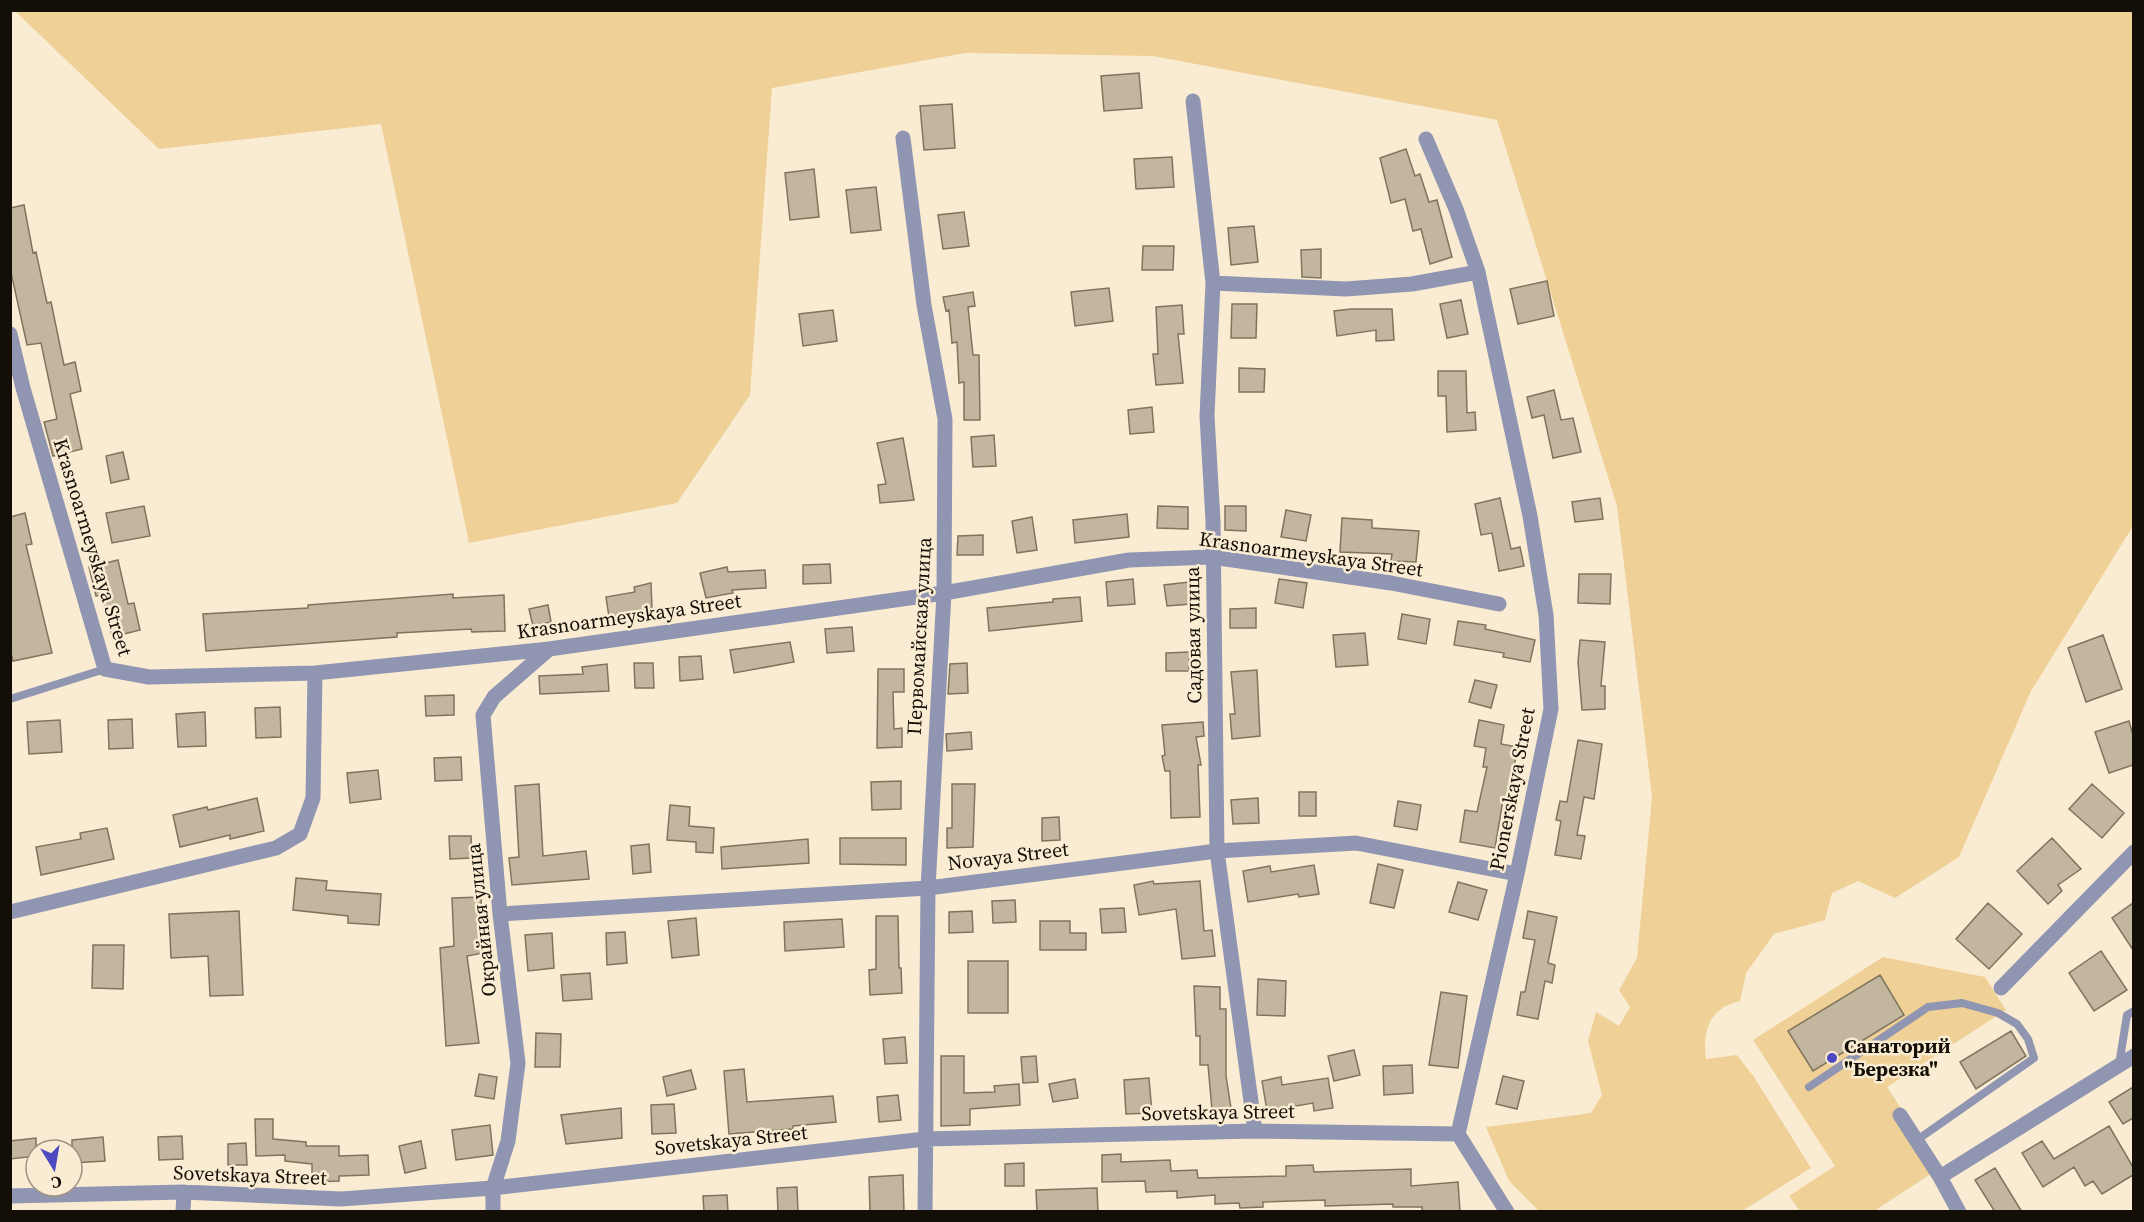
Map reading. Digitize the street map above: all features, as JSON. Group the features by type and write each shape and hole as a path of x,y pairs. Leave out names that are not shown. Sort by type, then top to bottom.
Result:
{"street":[{"name":"Садовая улица","path":"1193,101 1213,283 1207,416 1217,851 1255,1131"},
{"name":"Первомайская улица","path":"903,138 924,305 945,419 944,593 928,888 925,1212"},
{"name":"Pionerskaya Street","path":"1426,139 1456,208 1478,272 1530,516 1546,615 1551,709 1517,874 1458,1134"},
{"path":"1213,283 1346,289 1412,284 1478,272"},
{"name":"Krasnoarmeyskaya Street","path":"10,334 17,391 105,669 150,677 315,673 549,649 944,593 1129,560 1212,557 1391,583 1499,604"},
{"name":"Окрайная улица","path":"493,1212 493,1188 508,1141 518,1063 500,914 483,715 494,697 549,649"},
{"path":"10,912 276,848 300,834 313,798 315,673"},
{"name":"Novaya Street","path":"500,914 928,888 1217,851 1356,843 1517,874"},
{"path":"2001,987 2133,852"},
{"path":"1940,1177 2133,1056"},
{"path":"1900,1115 1940,1177 1959,1212"},
{"name":"Sovetskaya Street","path":"10,1197 184,1192 341,1199 493,1188 925,1139 1255,1131 1458,1134"},
{"path":"1458,1134 1507,1212"},
{"path":"183,1212 184,1192"}],"lane":[{"path":"10,699 105,669"},
{"path":"1809,1087 1928,1007 1962,1003 1998,1013 2017,1024 2028,1039 2034,1058 1917,1140"},
{"path":"2119,1065 2127,1015 2133,1011"}],"shaded area":[{"path":"15,11 2133,11 2133,526 2031,691 1959,857 1895,898 1858,881 1832,893 1825,920 1774,934 1746,973 1740,1001 1721,1009 1710,1022 1705,1039 1706,1059 1737,1055 1754,1077 1811,1168 1742,1211 1539,1211 1509,1181 1486,1127 1591,1113 1602,1095 1588,1041 1596,1012 1619,1026 1630,1007 1619,990 1637,958 1652,797 1617,506 1497,120 1153,56 965,53 772,88 750,395 677,503 469,543 381,124 159,149"},
{"path":"1883,957 1985,977 2006,1010 1887,1087 1940,1168 1874,1211 1800,1211 1789,1196 1835,1166 1753,1040"}],"building":[{"path":"1139,73 1142,108 1104,111 1101,76"},
{"path":"952,104 955,148 924,150 920,106"},
{"path":"1406,149 1415,176 1420,174 1429,202 1437,200 1452,257 1430,264 1421,229 1413,231 1405,199 1391,203 1380,158"},
{"path":"1172,157 1174,187 1136,189 1134,159"},
{"path":"814,169 819,217 790,220 785,173"},
{"path":"876,187 881,230 851,233 846,190"},
{"path":"24,205 33,253 36,252 47,303 51,302 64,365 75,362 81,391 70,394 82,449 53,456 44,422 57,419 41,343 27,345 10,268 10,208"},
{"path":"964,212 969,246 943,249 938,215"},
{"path":"1254,226 1258,262 1231,265 1228,228"},
{"path":"1143,246 1174,246 1173,270 1142,270"},
{"path":"1321,249 1321,278 1302,277 1301,250"},
{"path":"1547,281 1554,316 1518,324 1510,289"},
{"path":"1109,288 1113,321 1075,326 1071,292"},
{"path":"973,292 975,306 968,307 973,355 979,355 980,420 964,420 964,382 959,383 957,342 952,343 949,310 946,311 943,297"},
{"path":"1461,300 1468,334 1447,338 1440,304"},
{"path":"1232,304 1257,304 1256,338 1231,338"},
{"path":"1182,305 1184,334 1178,334 1183,383 1156,385 1153,354 1158,354 1156,307"},
{"path":"1392,309 1394,340 1376,341 1376,330 1337,336 1334,311"},
{"path":"833,310 837,341 803,346 799,314"},
{"path":"1239,368 1265,369 1264,392 1239,392"},
{"path":"1438,371 1466,371 1467,413 1475,412 1476,430 1447,432 1446,396 1438,396"},
{"path":"1554,390 1561,420 1573,418 1581,452 1553,458 1544,415 1532,418 1527,397"},
{"path":"1152,407 1154,432 1130,434 1128,410"},
{"path":"994,435 996,466 973,467 971,437"},
{"path":"903,438 914,500 880,503 878,485 886,484 877,443"},
{"path":"123,452 129,479 111,483 106,456"},
{"path":"1500,498 1511,549 1520,547 1524,566 1499,571 1492,533 1481,535 1475,504"},
{"path":"1600,498 1603,519 1575,522 1572,502"},
{"path":"144,506 150,536 112,543 106,513"},
{"path":"1158,506 1188,507 1188,529 1157,528"},
{"path":"1225,506 1246,506 1246,531 1225,530"},
{"path":"1286,510 1311,515 1306,541 1281,537"},
{"path":"25,513 32,544 26,545 52,653 13,661 10,650 10,517"},
{"path":"1127,514 1129,537 1075,543 1073,520"},
{"path":"1032,517 1037,550 1017,553 1012,521"},
{"path":"1342,518 1372,520 1372,528 1419,531 1416,562 1391,561 1392,554 1340,552"},
{"path":"983,535 983,555 957,555 958,536"},
{"path":"118,560 128,604 134,603 140,630 112,637 102,595 96,596 89,567"},
{"path":"830,564 831,583 803,584 803,565"},
{"path":"727,567 728,572 765,570 766,588 732,590 733,593 706,598 700,573"},
{"path":"1579,574 1611,574 1610,604 1578,603"},
{"path":"1133,579 1135,604 1108,606 1106,582"},
{"path":"1279,579 1307,583 1303,608 1275,603"},
{"path":"1189,582 1191,604 1167,606 1164,585"},
{"path":"651,583 652,608 609,617 606,597 635,592 634,587"},
{"path":"453,594 453,598 504,595 505,631 472,632 471,629 397,633 397,637 206,651 203,614 308,608 308,605"},
{"path":"1080,597 1082,621 989,631 987,608"},
{"path":"548,605 551,622 533,626 529,609"},
{"path":"1256,608 1256,628 1230,628 1230,609"},
{"path":"1402,614 1430,619 1426,644 1398,639"},
{"path":"1458,621 1486,625 1485,629 1535,640 1530,662 1503,657 1504,653 1454,645"},
{"path":"852,627 854,651 827,653 825,629"},
{"path":"1365,633 1368,665 1336,667 1333,635"},
{"path":"2103,635 2122,689 2086,702 2068,648"},
{"path":"1580,640 1605,642 1601,686 1605,686 1605,709 1582,710 1578,662"},
{"path":"790,642 794,662 734,673 730,650"},
{"path":"1189,652 1189,671 1166,671 1166,653"},
{"path":"701,656 703,679 680,681 679,657"},
{"path":"634,663 653,663 654,688 635,688"},
{"path":"967,663 968,693 948,694 950,664"},
{"path":"607,664 609,691 540,694 539,676 583,674 582,667"},
{"path":"878,669 904,669 904,692 893,692 894,729 902,728 902,747 877,748"},
{"path":"1257,670 1260,736 1232,739 1230,714 1235,714 1231,672"},
{"path":"1475,680 1497,685 1491,708 1469,702"},
{"path":"454,695 454,715 426,716 425,696"},
{"path":"280,707 281,737 256,738 255,708"},
{"path":"205,712 206,746 178,747 176,714"},
{"path":"132,719 133,748 109,749 108,720"},
{"path":"60,720 62,752 29,754 27,722"},
{"path":"1479,720 1504,725 1501,744 1518,747 1507,801 1503,800 1495,848 1460,842 1465,810 1477,812 1487,767 1483,767 1486,748 1474,746"},
{"path":"2129,721 2133,735 2133,765 2109,773 2095,732"},
{"path":"1203,722 1204,736 1196,737 1201,765 1198,765 1200,817 1171,818 1170,771 1165,771 1162,756 1165,755 1162,725"},
{"path":"971,732 972,749 947,751 946,734"},
{"path":"1578,740 1602,744 1594,799 1584,797 1577,835 1585,836 1581,859 1555,855 1561,821 1556,820 1560,801 1567,802"},
{"path":"461,757 462,780 435,781 434,758"},
{"path":"378,770 381,799 350,803 347,773"},
{"path":"901,781 901,809 872,810 871,782"},
{"path":"539,784 543,856 586,851 589,879 512,885 509,858 519,857 515,786"},
{"path":"952,784 975,784 973,847 947,848 947,828 952,828"},
{"path":"2092,784 2124,813 2102,838 2069,809"},
{"path":"1299,792 1316,792 1316,816 1299,816"},
{"path":"257,798 264,831 230,839 230,835 180,847 173,815 207,807 208,810"},
{"path":"1258,798 1259,823 1233,824 1231,800"},
{"path":"1398,801 1421,805 1417,830 1394,826"},
{"path":"670,805 690,807 689,826 714,828 713,853 696,852 696,842 667,840"},
{"path":"1059,817 1060,840 1042,841 1042,818"},
{"path":"107,828 114,859 41,875 36,847 81,839 80,833"},
{"path":"449,836 471,836 472,858 450,859"},
{"path":"840,838 906,838 906,865 840,864"},
{"path":"2052,838 2081,869 2058,885 2062,891 2048,904 2017,871"},
{"path":"808,839 809,863 722,869 721,847"},
{"path":"649,844 651,872 633,874 631,846"},
{"path":"1378,864 1403,870 1394,908 1370,903"},
{"path":"1314,865 1319,894 1299,897 1298,894 1248,902 1243,871 1270,866 1271,872"},
{"path":"296,878 327,881 326,890 381,894 379,925 348,923 348,916 293,910"},
{"path":"1153,881 1154,884 1200,881 1204,931 1212,930 1215,956 1182,959 1176,909 1139,915 1134,885"},
{"path":"1458,882 1487,890 1478,920 1449,912"},
{"path":"481,897 482,927 485,926 489,952 467,956 479,1043 446,1046 440,948 454,946 452,898"},
{"path":"1015,900 1016,922 993,923 992,901"},
{"path":"1988,903 2022,934 1989,969 1956,939"},
{"path":"2133,903 2133,950 2112,918"},
{"path":"1124,908 1126,932 1102,933 1100,909"},
{"path":"239,911 243,995 210,996 208,956 171,958 169,914"},
{"path":"972,911 973,932 949,933 949,912"},
{"path":"1528,911 1557,917 1548,963 1555,965 1552,983 1545,981 1538,1019 1517,1015 1521,992 1525,992 1535,940 1523,938"},
{"path":"876,916 898,916 902,993 870,995 869,970 876,969"},
{"path":"696,918 699,955 672,958 668,921"},
{"path":"842,919 844,947 785,951 784,922"},
{"path":"1040,921 1070,921 1070,933 1086,933 1086,950 1040,950"},
{"path":"625,932 627,963 607,965 606,933"},
{"path":"552,933 554,968 528,971 525,935"},
{"path":"93,945 124,945 123,989 92,988"},
{"path":"2101,951 2127,990 2094,1011 2069,973"},
{"path":"968,961 1008,961 1008,1013 968,1013"},
{"path":"590,973 592,999 563,1001 561,975"},
{"path":"1880,975 1904,1015 1813,1071 1788,1031"},
{"path":"1258,979 1286,981 1285,1016 1257,1015"},
{"path":"1194,986 1220,987 1220,1009 1226,1009 1226,1076 1231,1108 1212,1110 1208,1065 1200,1065 1200,1036 1196,1036"},
{"path":"1441,992 1467,996 1458,1068 1429,1065"},
{"path":"2011,1031 2026,1056 1976,1089 1960,1062"},
{"path":"536,1033 561,1034 560,1067 535,1067"},
{"path":"905,1037 907,1063 885,1064 883,1039"},
{"path":"1354,1050 1360,1075 1334,1081 1328,1056"},
{"path":"941,1056 964,1056 964,1093 995,1092 994,1086 1019,1084 1020,1105 970,1109 970,1125 941,1126"},
{"path":"1036,1056 1038,1082 1023,1083 1021,1057"},
{"path":"1412,1065 1413,1093 1384,1095 1383,1066"},
{"path":"744,1069 747,1102 833,1096 836,1122 793,1126 793,1129 729,1134 724,1071"},
{"path":"691,1070 696,1089 667,1096 663,1077"},
{"path":"479,1074 497,1077 494,1099 475,1096"},
{"path":"1503,1076 1524,1081 1517,1109 1496,1104"},
{"path":"1281,1077 1282,1085 1328,1078 1333,1108 1314,1111 1313,1103 1267,1111 1262,1081"},
{"path":"1149,1078 1152,1113 1126,1114 1124,1080"},
{"path":"1075,1079 1078,1098 1053,1102 1049,1084"},
{"path":"2133,1087 2133,1118 2123,1124 2109,1102"},
{"path":"898,1095 901,1120 879,1122 877,1097"},
{"path":"674,1104 676,1133 652,1134 651,1105"},
{"path":"621,1108 622,1138 566,1144 561,1115"},
{"path":"255,1119 273,1119 273,1139 306,1142 306,1146 339,1146 339,1156 368,1155 369,1175 339,1176 339,1181 312,1182 312,1164 285,1161 285,1155 256,1156"},
{"path":"490,1125 493,1155 456,1160 452,1130"},
{"path":"2109,1126 2133,1167 2133,1175 2102,1194 2093,1181 2085,1186 2074,1167 2043,1187 2022,1153 2042,1141 2054,1159"},
{"path":"182,1136 183,1159 159,1160 158,1137"},
{"path":"103,1137 105,1161 84,1162 84,1139"},
{"path":"24,1139 24,1157 10,1159 10,1141"},
{"path":"421,1141 426,1168 405,1173 399,1146"},
{"path":"246,1143 247,1165 228,1165 228,1144"},
{"path":"1121,1154 1121,1162 1170,1160 1171,1171 1197,1170 1198,1178 1286,1176 1286,1166 1313,1165 1314,1172 1411,1169 1411,1186 1458,1182 1460,1211 1422,1212 1422,1207 1393,1207 1393,1204 1325,1206 1325,1200 1263,1202 1263,1207 1240,1208 1239,1203 1215,1204 1215,1195 1177,1198 1177,1191 1146,1192 1145,1181 1102,1182 1102,1155"},
{"path":"1024,1163 1024,1186 1005,1186 1005,1164"},
{"path":"1995,1168 2022,1212 1995,1212 1975,1180"},
{"path":"903,1175 904,1212 870,1212 869,1177"},
{"path":"797,1187 798,1212 778,1212 777,1188"},
{"path":"1097,1188 1098,1212 1037,1212 1036,1190"},
{"path":"727,1195 728,1212 704,1212 703,1196"}],"place":[{"name":"Санаторий \"Березка\"","path":"1832,1058"}]}
